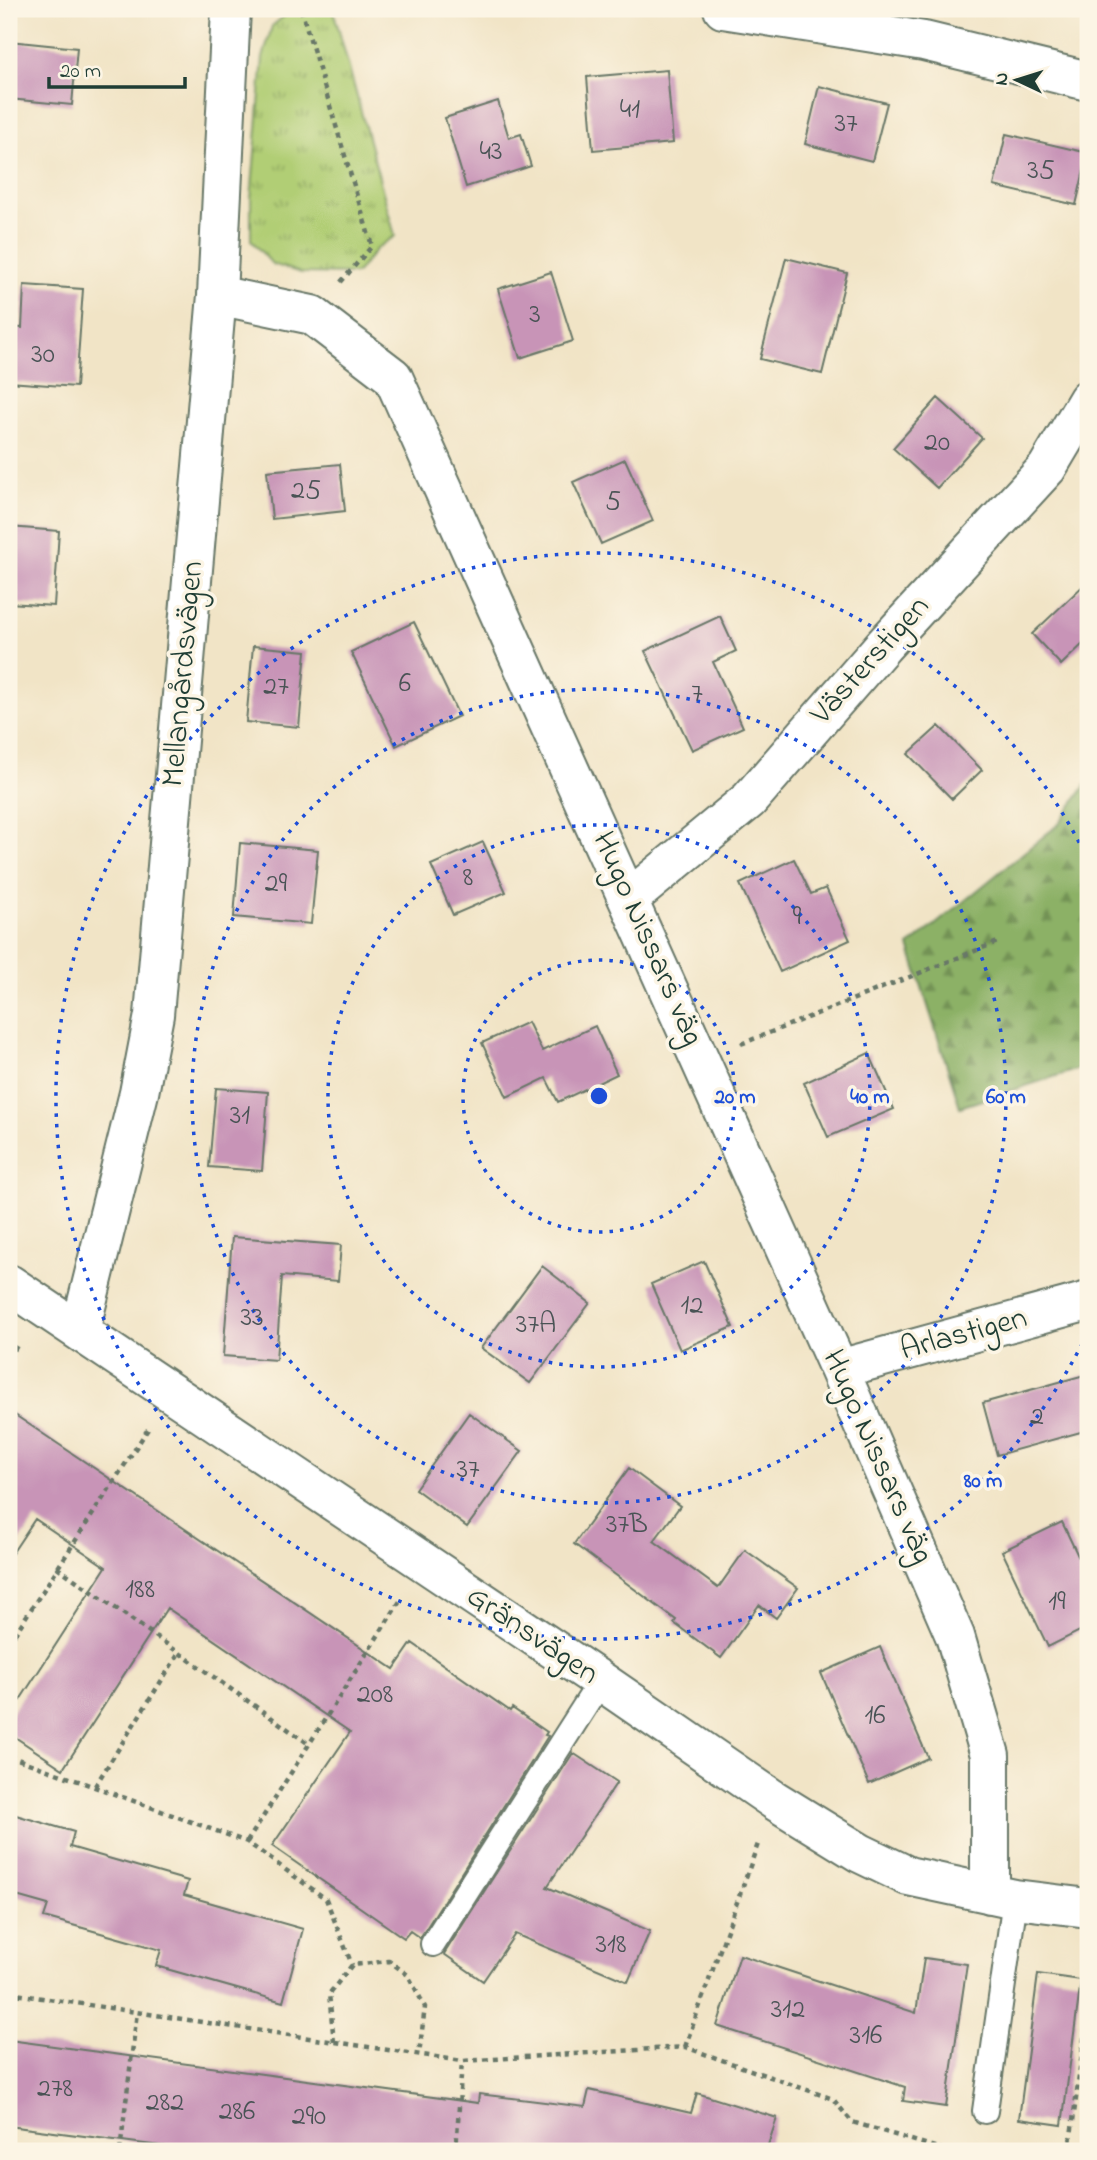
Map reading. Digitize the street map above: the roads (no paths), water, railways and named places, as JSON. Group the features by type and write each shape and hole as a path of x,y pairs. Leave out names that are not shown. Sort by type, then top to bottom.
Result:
{"street":[{"name":"Mellangårdsvägen","path":"80,1331 139,1093 154,1015 217,295 231,9"},
{"path":"723,9 923,41 1088,81"},
{"name":"Hugo Nissars väg","path":"217,295 312,315 393,377 839,1369 955,1636 990,1755 1002,1897"},
{"name":"Västerstigen","path":"629,899 748,800 883,646 1047,468 1088,399"},
{"name":"Gränsvägen","path":"9,1284 774,1800 860,1853 908,1876 1002,1897 1088,1908"},
{"name":"Arlastigen","path":"839,1369 1088,1301"}],"lane":[{"path":"433,1944 601,1681"},
{"path":"985,2111 1002,1897"}]}
